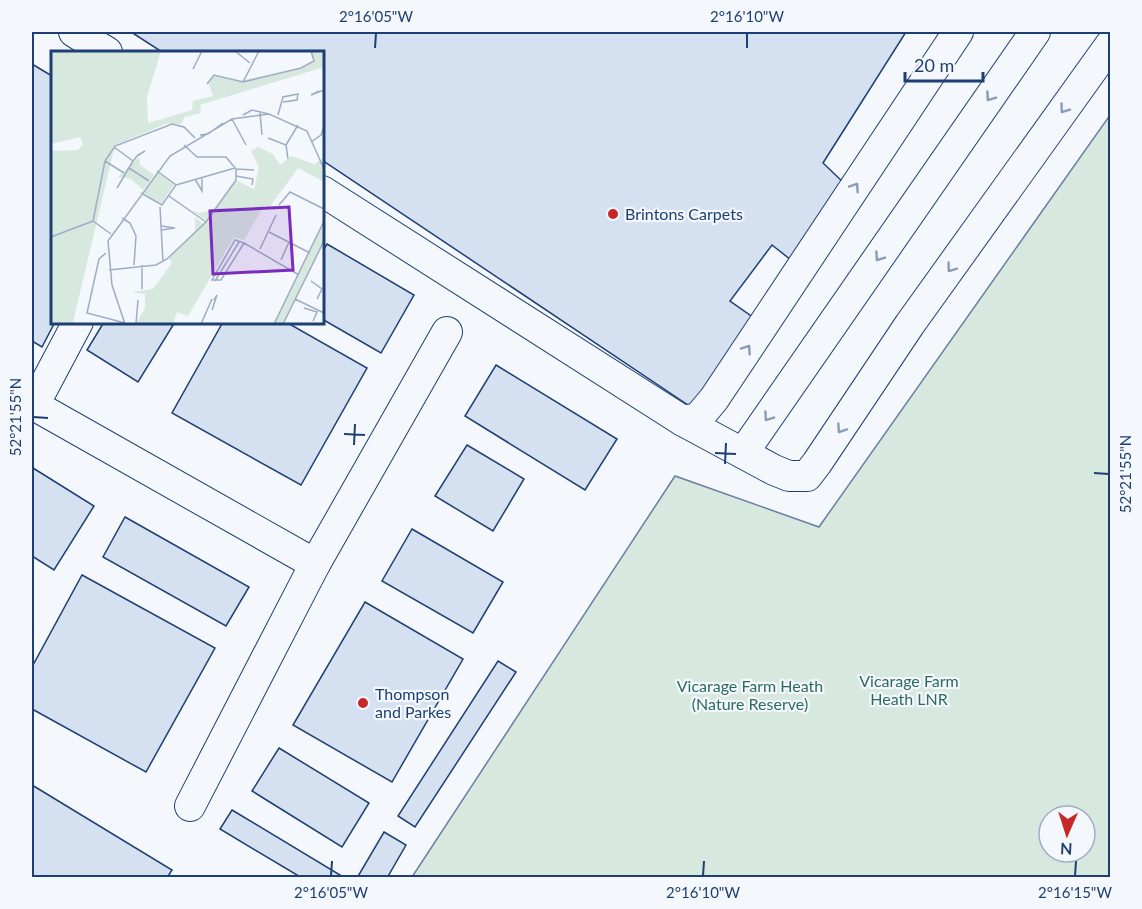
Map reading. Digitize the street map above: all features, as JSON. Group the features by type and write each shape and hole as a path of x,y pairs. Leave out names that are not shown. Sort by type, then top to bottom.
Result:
{"lane":[{"path":"74,32 105,51"},
{"path":"683,421 698,418 714,399 958,32"},
{"path":"743,453 1035,32"},
{"path":"324,191 683,421 789,476 807,476 910,324 1110,45"},
{"path":"77,324 33,405 315,564"},
{"path":"190,806 315,564 447,332"}],"green space":[{"name":"Vicarage Farm Heath (Nature Reserve)","path":"1110,115 1110,877 412,877 675,476 819,527"}],"building":[{"name":"Brintons Carpets","path":"131,32 906,32 823,163 844,183 791,260 772,245 730,301 754,318 691,407 324,161 324,51 160,51"},
{"path":"32,64 51,75 51,324 54,324 42,347 32,341"},
{"path":"327,244 414,295 381,353 324,320 324,249"},
{"path":"103,324 174,324 138,382 87,350"},
{"path":"222,324 290,324 367,368 301,485 172,413"},
{"path":"496,365 617,439 585,490 465,416"},
{"path":"467,445 524,479 493,531 435,496"},
{"path":"33,468 94,506 54,570 32,556"},
{"path":"125,517 249,587 226,626 103,557"},
{"path":"412,529 503,582 473,633 382,581"},
{"path":"82,575 215,648 146,772 32,709 32,667"},
{"path":"365,602 463,659 392,782 293,725"},
{"path":"498,661 516,672 415,827 398,816"},
{"path":"279,748 369,803 342,847 252,791"},
{"path":"32,785 172,870 167,878 32,878"},
{"path":"232,810 345,878 302,878 220,829"},
{"path":"384,832 406,845 387,878 357,878"}],"place":[{"name":"Brintons Carpets","path":"613,214"},
{"name":"Thompson and Parkes","path":"363,703"}],"park label":[{"name":"Vicarage Farm Heath LNR","path":"909,690"}]}
